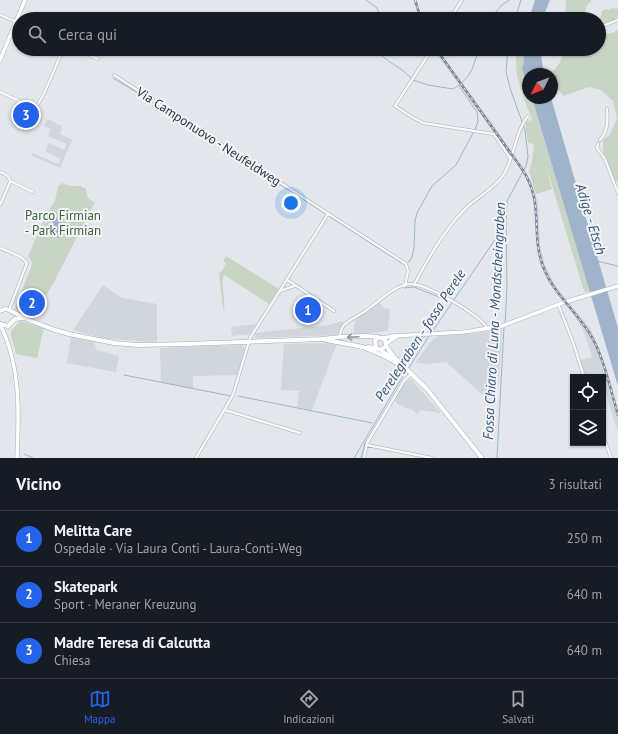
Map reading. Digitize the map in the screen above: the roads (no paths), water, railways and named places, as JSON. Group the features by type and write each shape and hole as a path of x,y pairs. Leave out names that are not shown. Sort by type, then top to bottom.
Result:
{"main road":[{"path":"21,12 25,0"},
{"path":"0,60 12,33"},
{"path":"376,347 375,341 381,338 398,335 464,332 502,326 558,304 618,286"},
{"path":"0,311 4,309 9,310 29,320 69,334 114,343 138,345 323,339 338,337 374,336 381,338 385,340 390,352 427,389 482,458"},
{"path":"7,342 6,331 14,315 9,310"},
{"path":"0,324 5,326 19,318 29,320"},
{"path":"0,324 7,342 17,381 19,412 17,458"},
{"path":"382,349 398,335"},
{"path":"323,339 363,347 376,347 382,349 406,369"},
{"path":"363,347 386,357 406,369"}],"street":[{"path":"454,12 462,0"},
{"path":"0,15 12,20"},
{"path":"606,25 618,20"},
{"path":"0,92 30,106 37,106 44,94 60,56"},
{"path":"91,56 98,59"},
{"path":"428,56 396,106 424,123 494,134 510,158"},
{"name":"Via Camponuovo - Neufeldweg","path":"114,75 328,215 406,264 408,271 405,286"},
{"path":"600,140 606,130 608,109"},
{"path":"414,285 442,236 464,210 502,176 521,127 528,116"},
{"path":"598,144 597,148 605,159 618,193"},
{"path":"0,172 8,176 10,181 33,192"},
{"path":"0,205 10,181"},
{"path":"196,458 233,395 249,341 285,281 328,215"},
{"path":"0,248 21,257 27,263 9,310"},
{"path":"285,281 289,282 334,311"},
{"path":"340,334 346,323 366,311 389,293 405,286 414,285 454,302 487,328"},
{"path":"280,291 294,286"},
{"path":"558,304 583,374"},
{"path":"364,458 367,445 404,381 406,369"},
{"path":"225,410 300,433"},
{"path":"606,444 611,458"},
{"path":"367,445 432,458"}],"water":[{"path":"535,0 550,0 545,12 531,12"},
{"path":"523,56 541,56 543,68 522,68"},
{"path":"534,104 553,104 618,328 618,386"},
{"path":"54,217 59,217 62,219 62,236 58,238 52,235 52,219"}],"waterway":[{"path":"366,0 377,8 378,12"},
{"path":"496,12 509,0"},
{"name":"Fossa Chiaro di Luna - Mondscheingraben","path":"517,12 521,0"},
{"path":"382,56 412,79"},
{"path":"413,80 428,85 453,89 468,76 477,56"},
{"name":"Fossa Chiaro di Luna - Mondscheingraben","path":"505,324 507,286 507,201 526,166 528,157 525,130 506,72 507,56"},
{"path":"113,78 162,108"},
{"path":"459,86 477,112 478,121 475,130"},
{"path":"166,110 191,127"},
{"path":"194,129 326,214"},
{"path":"409,262 414,248 415,221 417,213 432,186 456,165 473,133"},
{"path":"329,216 403,264"},
{"name":"Perelegraben - fossa Perele","path":"432,332 505,225"},
{"name":"Adige - Etsch","path":"597,261 618,266"},
{"path":"404,288 414,287 449,301"},
{"name":"Fossa Chiaro di Luna - Mondscheingraben","path":"497,458 504,327"},
{"name":"Perelegraben - fossa Perele","path":"408,369 429,336"},
{"name":"Perelegraben - fossa Perele","path":"354,458 406,371"},
{"path":"124,375 231,396"},
{"path":"238,396 372,423"},
{"name":"Perelegraben - fossa Perele","path":"361,458 365,443"},
{"path":"24,454 33,458"}],"railway":[{"path":"415,0 419,12"},
{"path":"441,56 522,169 529,182 533,194 537,241 543,266 552,285 584,325 595,342 618,415"}],"place":[{"name":"Madre Teresa di Calcutta","path":"26,115"},
{"name":"Skatepark","path":"32,303"},
{"name":"Melitta Care","path":"308,310"}],"park label":[{"name":"Parco Firmian - Park Firmian","path":"63,222"}]}
